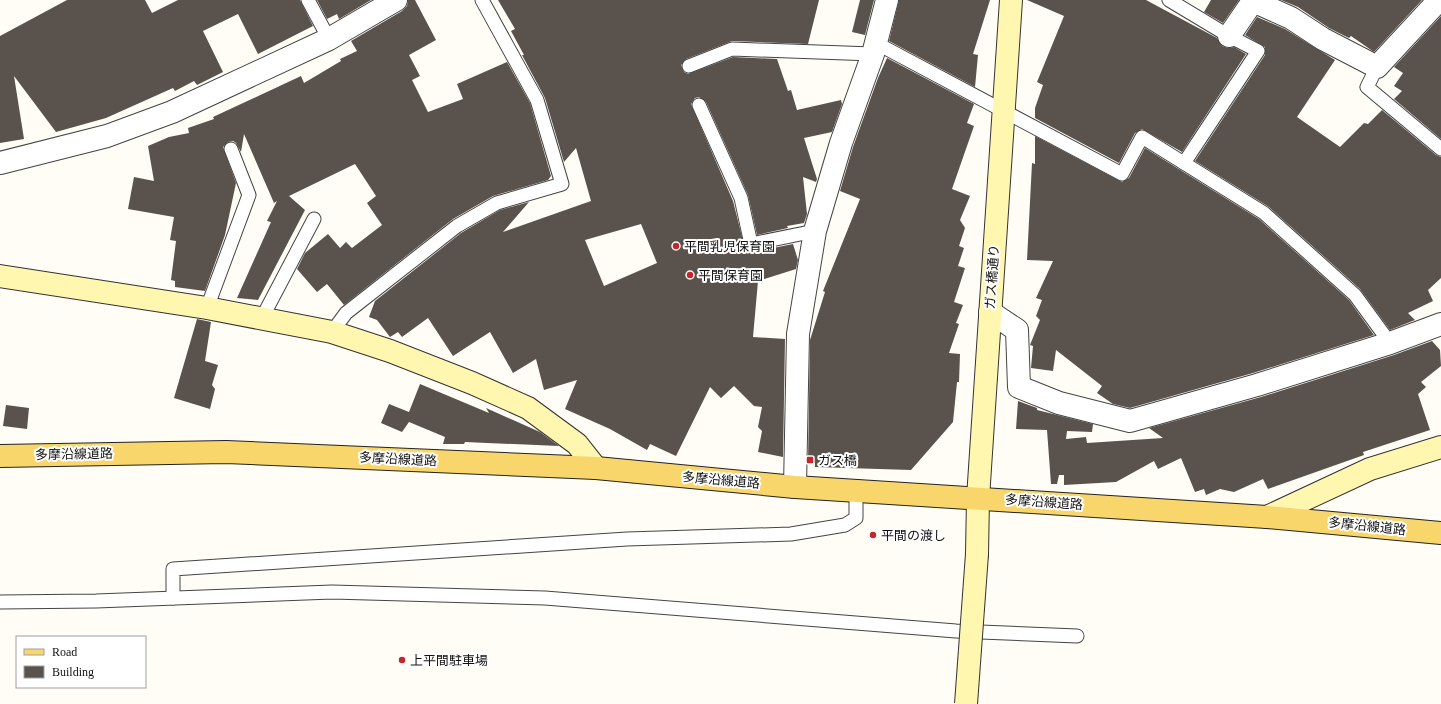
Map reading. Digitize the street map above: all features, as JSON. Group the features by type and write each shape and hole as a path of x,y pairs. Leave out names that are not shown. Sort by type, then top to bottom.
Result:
{"main road":[{"name":"多摩沿線道路","path":"0,456 226,452 596,468 795,487 1267,516 1441,533"}],"street":[{"path":"0,163 107,136 172,112 330,39 396,0"},
{"path":"795,487 798,334 815,231 841,143 874,49 887,0"},
{"name":"ガス橋通り","path":"966,704 1011,0"},
{"path":"1229,36 1253,1 1291,18 1323,39 1377,67 1439,0"},
{"path":"0,276 208,308 332,332 390,351 472,383 528,408 577,444 596,468"},
{"path":"990,312 1017,330 1019,387 1059,403 1130,421 1257,385 1390,343 1441,324"},
{"path":"1267,516 1370,468 1441,447"}],"lane":[{"path":"308,0 330,39"},
{"path":"332,332 346,313 457,226 497,203 562,184 537,100 482,0"},
{"path":"1169,0 1229,36 1258,51 1184,163"},
{"path":"689,66 732,49 874,49 1003,111 1122,174 1142,137 1264,213 1355,295 1390,343"},
{"path":"1377,67 1367,87 1441,149"},
{"path":"699,105 741,198 751,244 815,231"},
{"path":"208,308 249,196 231,149"},
{"path":"262,318 314,219"},
{"path":"173,598 173,569 627,539 791,534 845,526 856,518 856,490"},
{"path":"0,602 96,601 332,592 545,598 956,631 1076,636"}],"building":[{"path":"67,0 145,0 152,13 178,0 300,0 313,26 258,54 238,14 203,31 223,72 197,85 194,81 175,91 173,88 106,118 56,132 14,76 24,139 0,143 0,36"},
{"path":"317,0 371,0 339,19 337,14 327,19"},
{"path":"408,0 415,0 436,40 409,55 420,76 412,80 428,112 463,99 457,84 507,62 530,103 551,176 548,180 493,196 453,219 344,305 327,284 317,292 297,269 305,253 328,234 340,248 346,242 352,248 382,225 367,203 376,196 355,164 289,196 305,210 258,300 237,298 271,222 267,221 277,201 274,203 244,134 241,152 236,143 233,141 228,142 223,147 236,183 225,235 205,291 175,287 175,281 171,280 176,241 170,240 174,217 128,209 134,177 154,181 148,146 169,137 189,133 188,128 214,119 213,117 301,76 304,83 341,61 340,59 357,51 351,41 402,11 407,6"},
{"path":"498,0 819,0 808,44 732,41 686,59 681,65 684,72 688,74 733,57 777,59 788,91 791,90 797,110 841,100 842,104 832,132 804,138 817,179 816,182 803,177 807,214 804,223 787,226 788,228 757,235 748,195 706,102 699,97 695,98 691,104 733,201 745,249 753,252 793,244 798,260 796,269 758,281 753,337 785,339 783,457 758,452 762,431 758,427 762,407 754,406 734,386 721,398 710,387 676,456 650,444 647,450 610,429 565,409 577,380 544,390 536,359 513,373 490,332 453,356 428,318 402,337 398,332 390,337 377,320 369,317 375,301 461,233 500,210 529,202 503,232 591,201 576,148 564,162 545,98 511,31 515,29","holes":["641,224 657,263 604,286 585,240"]},
{"path":"860,0 874,0 865,35 852,32"},
{"path":"899,0 990,0 973,54 978,55 975,87 889,41"},
{"path":"1027,0 1146,0 1217,38 1222,46 1228,48 1234,47 1246,54 1182,152 1142,129 1135,133 1119,163 1035,118 1035,108 1043,85 1037,82 1064,16"},
{"path":"1211,0 1239,0 1223,23 1204,12"},
{"path":"1281,0 1422,0 1374,52 1351,36 1349,38 1329,28 1298,7"},
{"path":"1441,16 1441,139 1394,99 1402,91 1394,86 1403,73 1394,67"},
{"path":"1257,17 1285,29 1335,60 1297,117 1340,147 1364,123 1368,124 1382,110 1436,155 1441,157 1441,278 1428,290 1433,301 1408,313 1415,320 1390,330 1360,289 1269,207 1195,161 1265,55 1265,47 1245,35"},
{"path":"887,58 974,104 967,123 974,126 952,189 970,196 960,220 965,228 959,246 964,248 958,266 965,268 954,302 963,305 956,323 959,324 949,353 960,354 959,382 957,382 953,422 911,470 815,467 815,463 808,462 810,340 825,292 823,291 860,199 840,191 853,147 878,78"},
{"path":"1035,136 1122,182 1129,178 1145,148 1259,219 1349,300 1374,335 1253,373 1130,408 1113,404 1097,393 1102,386 1056,350 1053,371 1031,368 1033,346 1030,345 1040,320 1036,316 1042,300 1036,298 1053,261 1027,260 1032,163 1035,164"},
{"path":"197,319 211,322 205,361 218,365 212,385 215,389 210,409 174,398"},
{"path":"1432,341 1440,350 1441,366 1421,382 1426,387 1418,394 1430,430 1363,452 1364,455 1268,489 1263,479 1234,492 1220,489 1206,495 1204,489 1195,492 1181,458 1158,469 1154,461 1116,482 1064,485 1064,475 1059,475 1057,484 1051,484 1047,430 1016,429 1018,401 1037,408 1037,410 1093,424 1092,432 1067,431 1066,439 1086,437 1087,443 1163,438 1149,428 1261,397 1394,355"},
{"path":"420,384 489,413 486,408 540,432 559,446 465,442 464,444 443,444 445,437 409,422 402,432 381,423 389,404 409,412"},
{"path":"6,405 29,408 27,429 3,426"}],"place":[{"name":"平間乳児保育園","path":"676,246"},
{"name":"平間保育園","path":"690,275"},
{"name":"ガス橋","path":"810,460"},
{"name":"平間の渡し","path":"873,535"},
{"name":"上平間駐車場","path":"402,660"}]}
